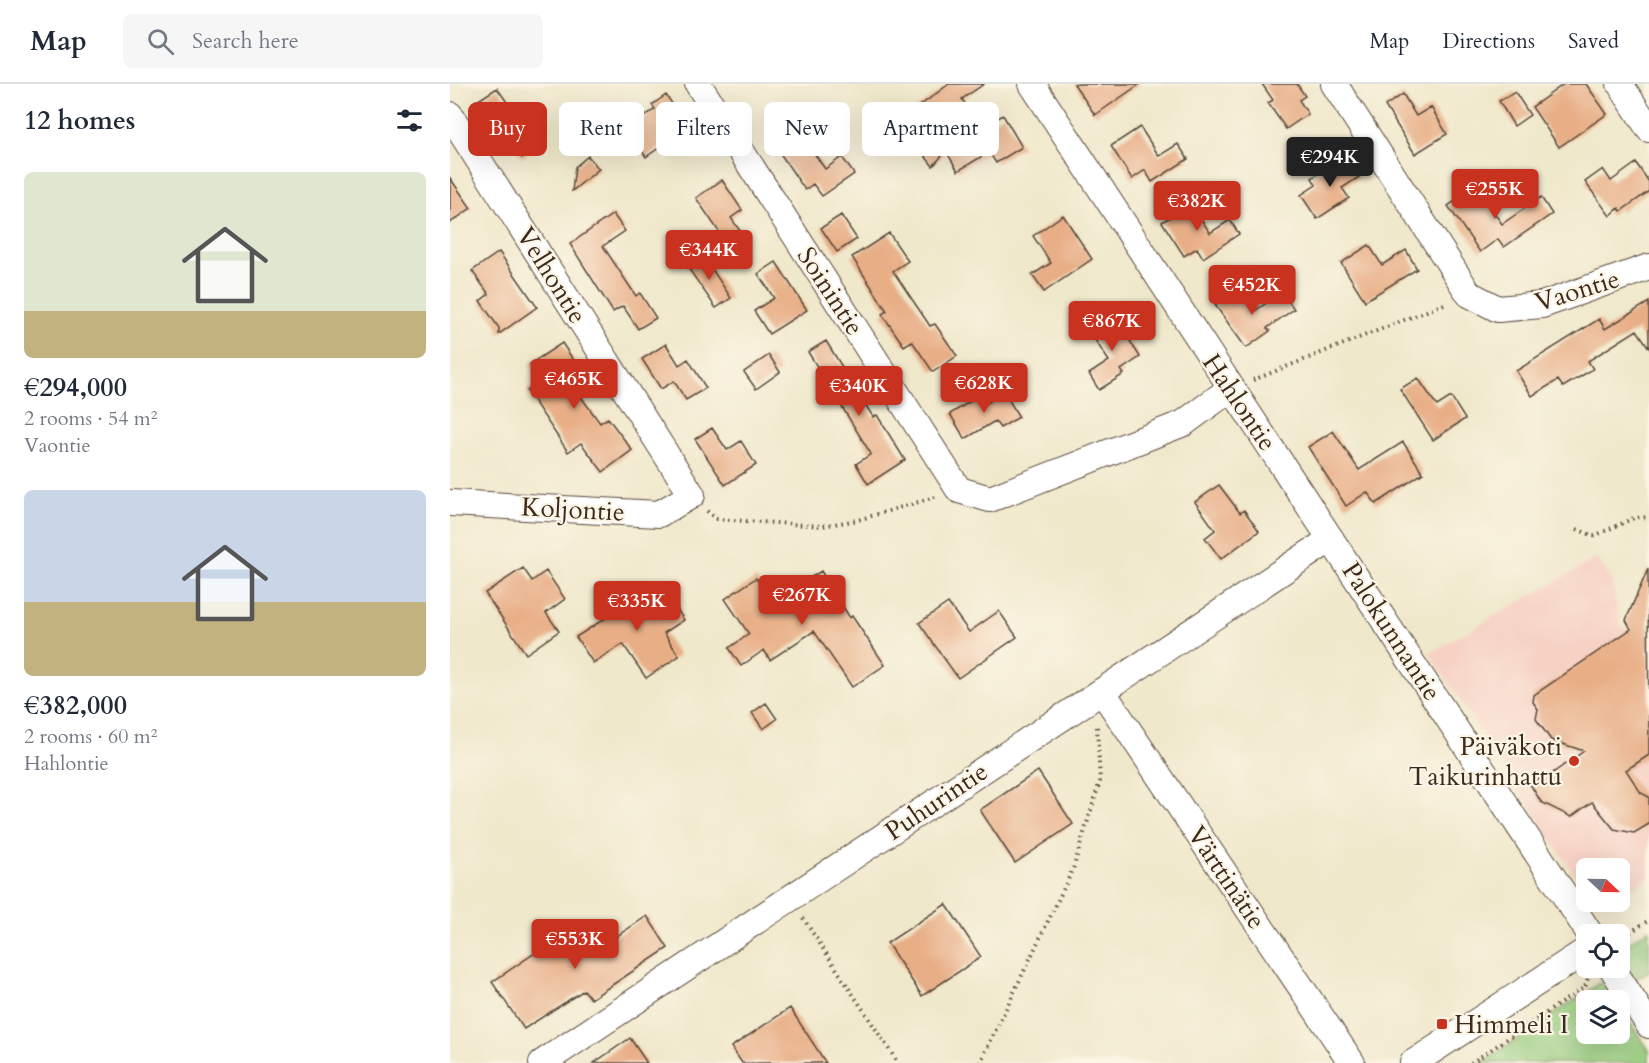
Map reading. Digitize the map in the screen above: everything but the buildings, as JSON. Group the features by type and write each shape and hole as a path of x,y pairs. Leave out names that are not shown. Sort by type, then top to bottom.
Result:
{"street":[{"name":"Soinintie","path":"698,84 960,490"},
{"name":"Hahlontie","path":"1032,84 1230,389 1331,539"},
{"name":"Vaontie","path":"1334,84 1469,294 1498,309 1542,305 1649,267"},
{"path":"1620,84 1649,129"},
{"name":"Velhontie","path":"450,116 692,495"},
{"path":"960,490 990,499 1184,423 1230,389"},
{"name":"Koljontie","path":"450,503 659,514 692,495"},
{"name":"Puhurintie","path":"542,1063 1331,539"},
{"name":"Palokunnantie","path":"1331,539 1583,924"},
{"name":"Värttinätie","path":"1102,691 1352,1063"},
{"path":"1413,1063 1576,974"},
{"path":"1610,978 1649,1025"}],"path":[{"path":"1230,389 1469,294"},
{"path":"692,495 716,519 822,526 858,520 960,490"},
{"path":"1576,528 1594,536 1634,518 1649,517"},
{"path":"980,1063 1072,869 1100,782 1096,717"},
{"path":"799,913 898,1063"},
{"path":"1630,932 1649,920"},
{"path":"1471,1063 1585,987 1590,978"}],"shaded area":[{"name":"Päiväkoti Taikurinhattu","path":"1597,558 1611,579 1621,626 1649,639 1649,877 1630,890 1630,858 1576,858 1576,877 1429,653"}],"green space":[{"path":"1649,929 1649,971 1633,981 1630,976 1630,942"},
{"path":"1601,982 1607,990 1589,990"},
{"path":"1576,999 1576,1044 1630,1044 1630,1023 1649,1050 1649,1063 1482,1063"}],"place":[{"name":"Päiväkoti Taikurinhattu","path":"1574,761"},
{"name":"Himmeli I","path":"1442,1024"}]}
